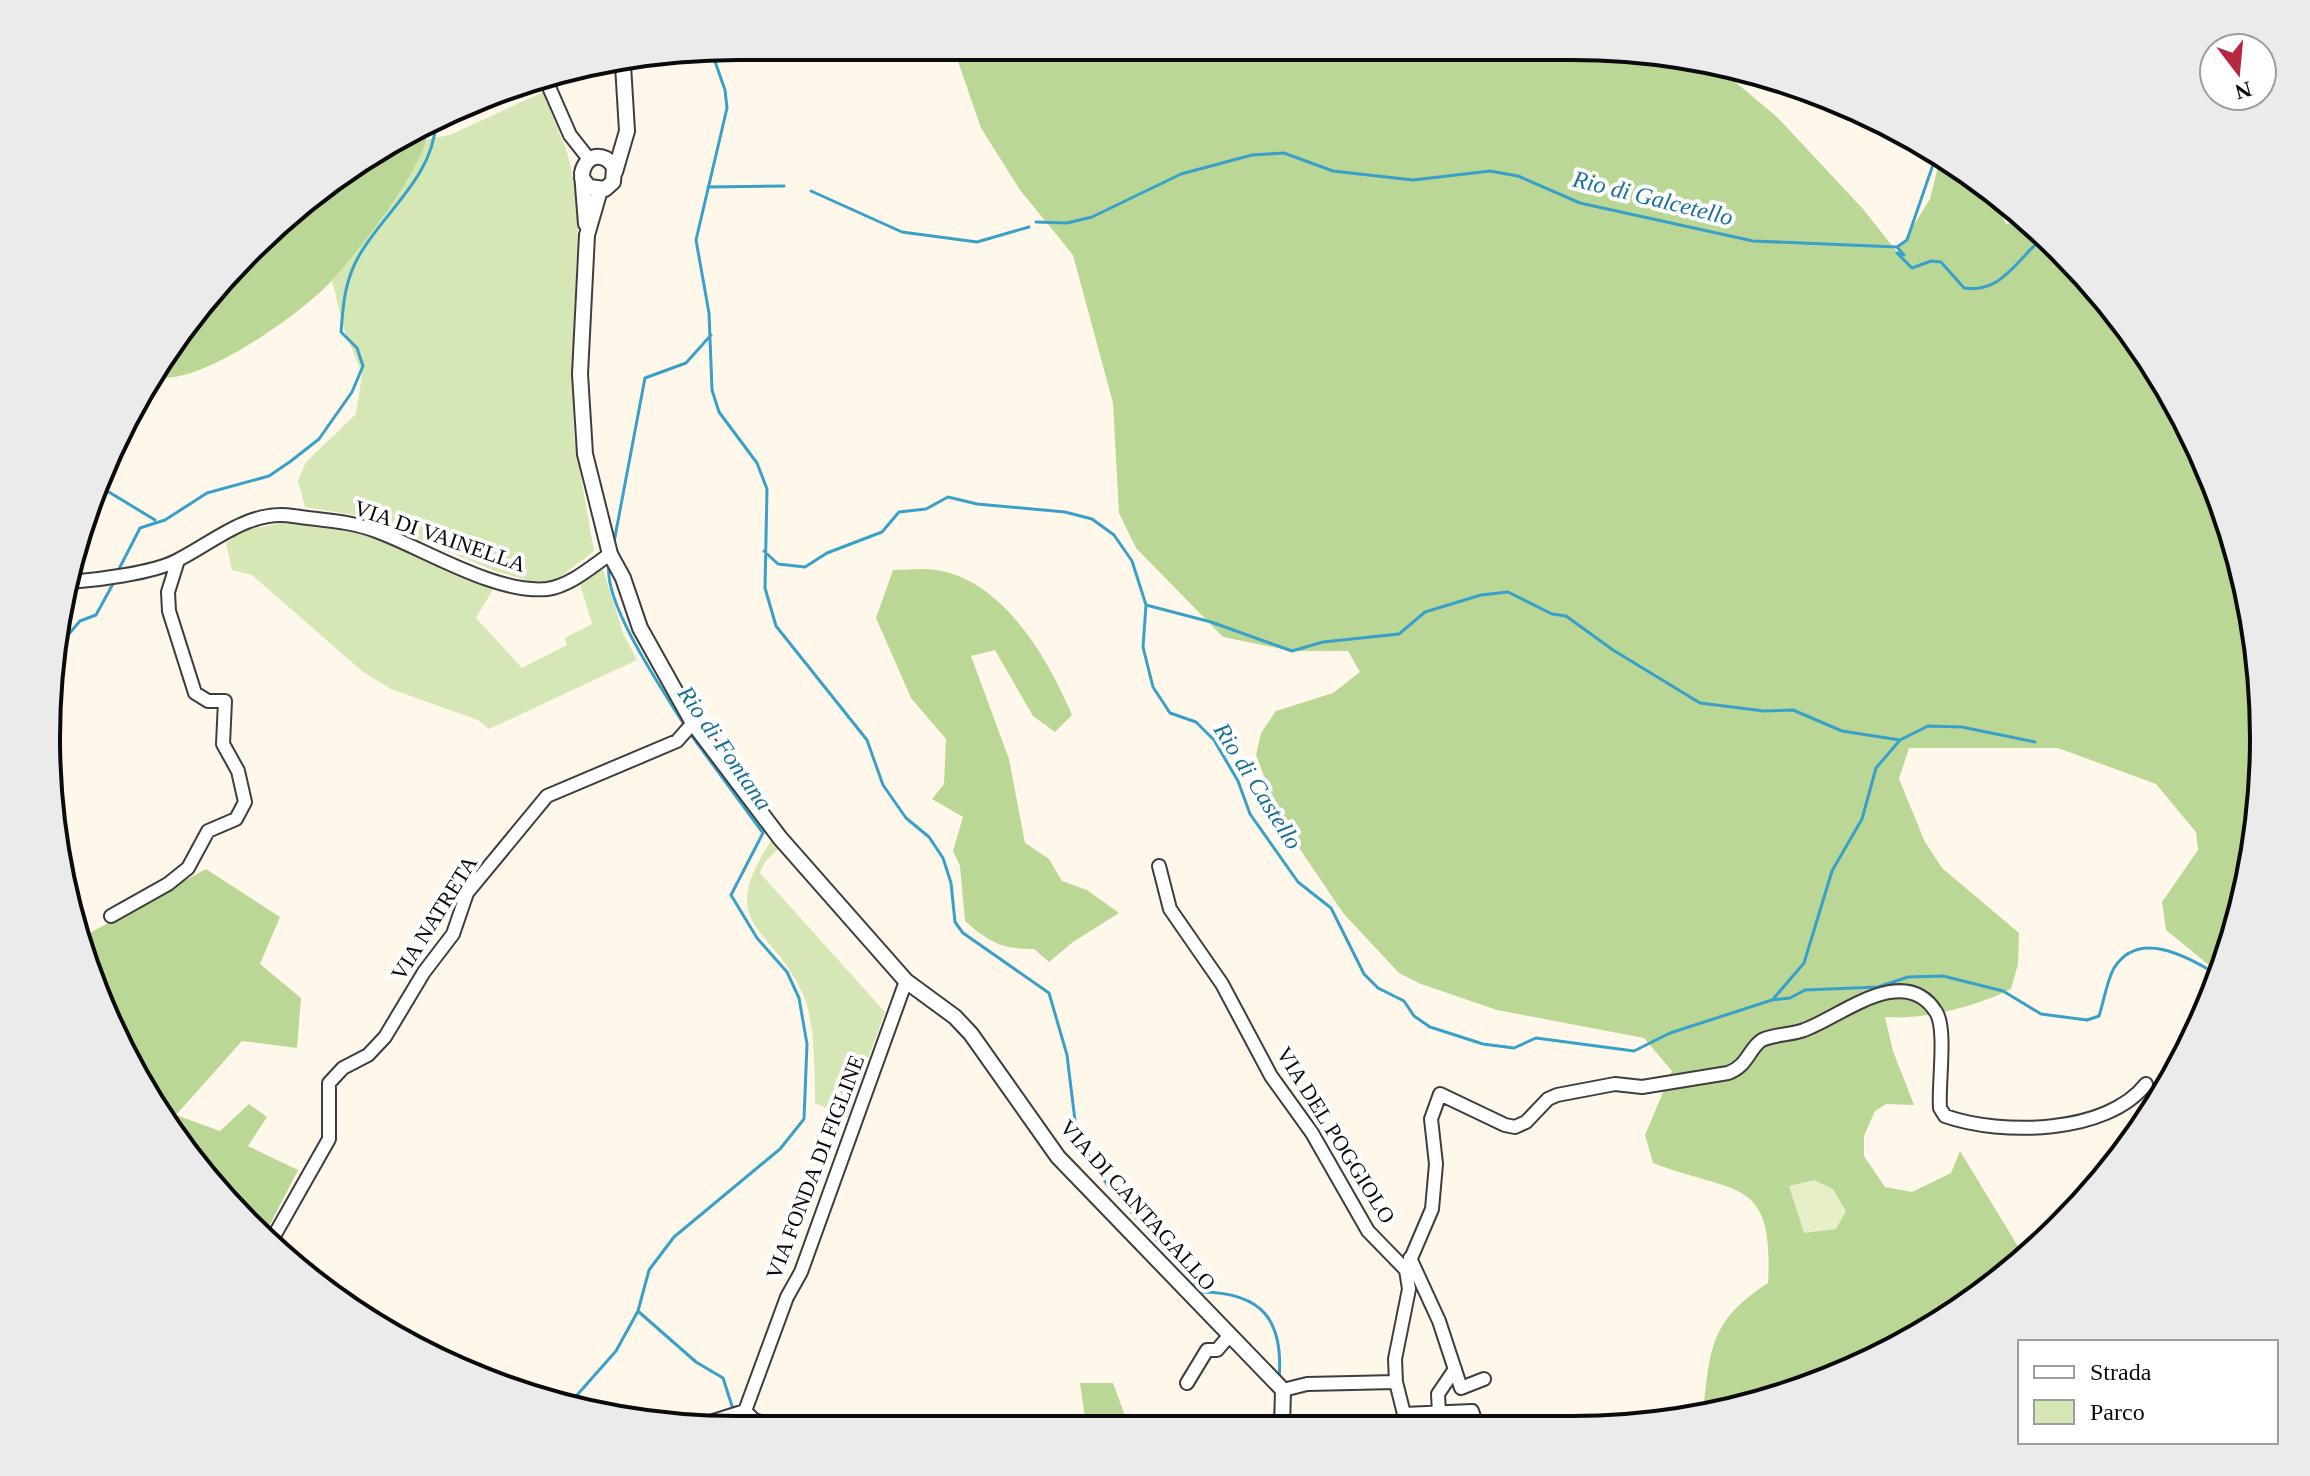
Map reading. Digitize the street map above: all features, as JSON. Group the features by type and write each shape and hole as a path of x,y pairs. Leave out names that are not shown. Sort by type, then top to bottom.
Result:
{"street":[{"path":"582,178 589,187 600,190 609,186 615,172 623,148 627,113 623,70"},
{"path":"549,87 570,135 596,158 612,162 615,172"},
{"path":"587,233 583,167 596,158 623,148"},
{"path":"587,233 600,190"},
{"name":"VIA DI CANTAGALLO","path":"587,233 580,374 585,454 613,558 640,628 689,727 780,838 906,981 963,1025 994,1062 1058,1157 1279,1386"},
{"name":"VIA DI VAINELLA","path":"79,581 178,560 236,526 290,515 372,529 499,582 534,589 550,589 569,582 613,558"},
{"path":"111,916 168,884 188,868 208,831 236,819 245,802 238,771 223,744 225,701 208,701 195,693 169,611 168,592 178,560"},
{"name":"VIA NATRETA","path":"276,1233 329,1139 329,1083 343,1068 368,1055 385,1037 424,972 453,934 467,893 497,853 547,796 677,741 689,727"},
{"name":"VIA DEL POGGIOLO","path":"1159,866 1170,909 1222,984 1271,1076 1312,1133 1368,1231 1408,1264 1439,1321 1461,1388"},
{"name":"VIA FONDA DI FIGLINE","path":"745,1411 787,1297 801,1272 906,981"},
{"path":"1474,1416 1472,1411 1454,1410 1404,1414 1396,1382 1395,1359 1409,1289 1408,1264 1432,1209 1436,1164 1431,1119 1440,1094 1515,1127 1526,1122 1548,1099 1557,1095 1615,1084 1642,1087 1738,1070 1763,1040 1804,1030 1862,1000 1901,992 1917,996 1937,1012 1941,1026 1938,1085 1940,1108 1945,1116 2002,1129 2043,1127 2077,1121 2132,1102 2146,1084"},
{"path":"1187,1383 1207,1350 1217,1350 1229,1336"},
{"path":"1439,1413 1438,1394 1455,1369"},
{"path":"1454,1410 1461,1388 1484,1379"},
{"path":"1281,1416 1279,1386 1396,1382"},
{"path":"725,1416 745,1411 750,1416"}],"green space":[{"path":"957,60 1572,60 1660,66 1732,80 1777,117 1863,209 1897,252 1930,199 1938,167 2000,213 2006,224 2012,223 2019,228 2082,291 2136,361 2159,399 2180,438 2214,520 2237,606 2244,650 2249,694 2249,782 2237,870 2210,966 2166,930 2162,902 2198,850 2196,832 2156,784 2058,748 1909,748 1899,779 1925,842 1942,868 2019,933 2018,964 2011,989 1997,995 1933,1014 1885,1017 1893,1051 1914,1105 1886,1104 1875,1111 1864,1136 1864,1156 1885,1187 1912,1192 1951,1173 1960,1151 2019,1248 1949,1302 1872,1346 1790,1380 1704,1403 1711,1354 1723,1324 1734,1310 1768,1283 1768,1248 1764,1223 1756,1206 1744,1194 1653,1163 1645,1135 1672,1071 1644,1038 1497,1010 1421,984 1399,973 1343,913 1281,821 1256,755 1261,733 1276,711 1333,693 1360,672 1348,651 1292,651 1223,637 1136,548 1119,513 1113,403 1073,255 1020,190 981,128"},
{"path":"543,92 567,152 579,202 572,370 574,438 594,551 555,581 530,581 495,571 366,517 305,507 298,481 306,462 356,414 362,374 344,329 332,281 400,189 428,139 450,135"},
{"path":"427,136 405,184 391,205 320,292 251,344 224,359 176,377 164,377 200,325 228,291 291,228 361,174"},
{"path":"283,523 369,534 494,588 476,618 522,668 567,645 565,638 592,624 580,584 603,569 623,633 637,660 489,729 478,720 391,689 363,672 252,575 232,570 226,543 244,530"},
{"path":"893,570 937,570 961,577 983,589 1003,606 1036,647 1072,715 1055,732 1033,716 995,650 971,656 1009,759 1025,843 1049,859 1062,881 1087,890 1119,913 1073,942 1049,962 1034,949 996,943 965,921 960,866 953,851 963,817 932,799 944,784 946,739 911,698 876,618"},
{"path":"771,841 778,849 765,862 760,873 885,1012 847,1118 815,1103 813,1046 806,1003 789,969 763,937 748,908 748,891 755,869"},
{"path":"206,869 280,917 260,964 301,998 297,1048 242,1041 176,1115 220,1131 249,1104 267,1117 248,1146 298,1170 269,1227 228,1185 174,1115 130,1038 89,933"},
{"path":"1814,1180 1833,1189 1846,1211 1836,1229 1804,1233 1789,1186"},
{"path":"1080,1383 1113,1383 1125,1416 1085,1416"}],"waterway":[{"path":"715,61 725,90 727,108 696,240 709,313 712,390 719,412 757,463 767,489 765,588 776,626 867,740 883,785 906,818 929,837 943,858 951,883 955,922 963,933 1049,993 1067,1055 1077,1137 1108,1186 1203,1292 1240,1298 1254,1304 1265,1314 1278,1341 1279,1379"},
{"path":"118,571 140,528 165,520 207,493 269,476 319,439 352,392 363,366 357,348 341,332 351,273 360,254 427,160 435,132"},
{"name":"Rio di Galcetello","path":"1036,222 1067,223 1092,217 1181,174 1252,155 1284,153 1333,171 1413,180 1490,171 1518,176 1580,203 1753,241 1897,247 1904,255 1897,253 1912,268 1931,261 1941,262 1964,288 1978,288 2000,279 2036,244"},
{"name":"Rio di Galcetello","path":"1897,247 1907,240 1933,164"},
{"name":"Rio di Galcetello","path":"708,187 784,186"},
{"name":"Rio di Galcetello","path":"811,191 902,232 977,242 1029,227"},
{"name":"Rio di Fontana","path":"614,542 645,378 686,363 711,335"},
{"path":"107,491 155,520"},
{"name":"Rio di Castello","path":"764,551 778,564 805,567 827,553 882,532 899,512 926,509 948,497 977,504 1065,512 1092,519 1114,535 1132,561 1146,605 1143,647 1153,687 1170,713 1196,722 1214,740 1238,781 1250,814 1298,882 1331,908 1364,974 1378,988 1404,1001 1414,1016 1430,1027 1483,1044 1514,1048 1536,1038 1634,1051 1670,1033 1772,1000 1790,998 1805,990 1878,987 1908,977 1943,976 2003,991 2041,1014 2087,1020 2099,1016 2114,968 2125,956 2137,950 2166,950 2209,970"},
{"name":"Rio di Fontana","path":"609,565 615,601 625,624 685,726"},
{"path":"68,634 80,621 96,615 114,582"},
{"path":"1146,605 1211,622 1292,651 1323,642 1399,634 1425,612 1481,595 1508,592 1552,614 1566,616 1613,650 1700,703 1764,711 1793,710 1842,731 1900,740"},
{"path":"1774,998 1804,963 1832,871 1862,819 1876,768 1900,740 1928,726 1962,727 2035,742"},
{"name":"Rio di Fontana","path":"576,1396 616,1351 638,1311 649,1270 674,1237 780,1149 804,1119 807,1044 799,998 787,972 757,938 731,895 763,833 689,732"},
{"path":"639,1312 696,1362 723,1378 733,1409"},
{"path":"1274,1416 1276,1410"}]}
